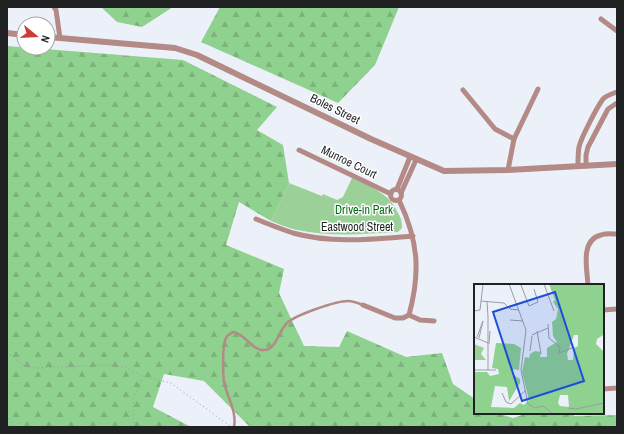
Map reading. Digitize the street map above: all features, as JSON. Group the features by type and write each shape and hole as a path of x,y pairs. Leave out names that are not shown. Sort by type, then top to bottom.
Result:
{"street":[{"path":"54,7 56,10 60,38"},
{"path":"600,19 617,31"},
{"name":"Boles Street","path":"56,38 175,48 197,55 413,158 444,171 508,170 617,164"},
{"path":"508,170 514,139 538,89"},
{"path":"462,90 495,129 514,139"},
{"path":"578,166 578,153 581,140 599,105 608,95 617,92"},
{"path":"586,166 586,154 588,147 608,109 617,103"},
{"name":"Munroe Court","path":"299,150 390,194"},
{"path":"363,305 395,318 403,318 409,315 416,286 416,254 413,236 406,214 399,200 401,197 399,191 413,158"},
{"path":"399,191 393,190 390,194 393,199 399,200"},
{"name":"Eastwood Street","path":"256,219 295,233 320,238 343,240 413,236"},
{"path":"588,284 586,249 590,241 600,235 617,234"},
{"path":"604,310 617,309"},
{"path":"409,315 420,320 434,321"},
{"path":"604,389 617,388"}],"lane":[{"path":"233,427 235,415 224,380 224,344 228,335 233,332 238,334 254,347 260,350 265,350 271,348 285,325 295,318 342,302 354,302 363,305"}],"path":[{"path":"7,352 22,364 35,368 109,365 126,367 143,376 171,383 233,427"},
{"path":"134,427 133,399 143,376"},
{"path":"7,415 15,427"}],"green space":[{"path":"101,7 173,7 142,27 117,22"},
{"path":"220,7 399,7 375,65 338,103 201,42"},
{"path":"7,46 16,47 16,56 56,56 56,50 183,60 277,107 257,130 283,145 289,183 271,221 239,202 226,245 284,269 279,293 304,346 339,347 347,331 406,357 442,353 453,384 474,398 474,414 499,414 513,418 525,414 573,414 574,416 617,415 617,427 250,427 204,381 164,374 153,407 191,427 7,427"},
{"name":"Drive-in Park","path":"352,178 379,191 390,200 401,220 402,228 398,232 373,234 322,234 297,230 271,221 289,183 322,196 323,194 337,200 343,197"}]}
